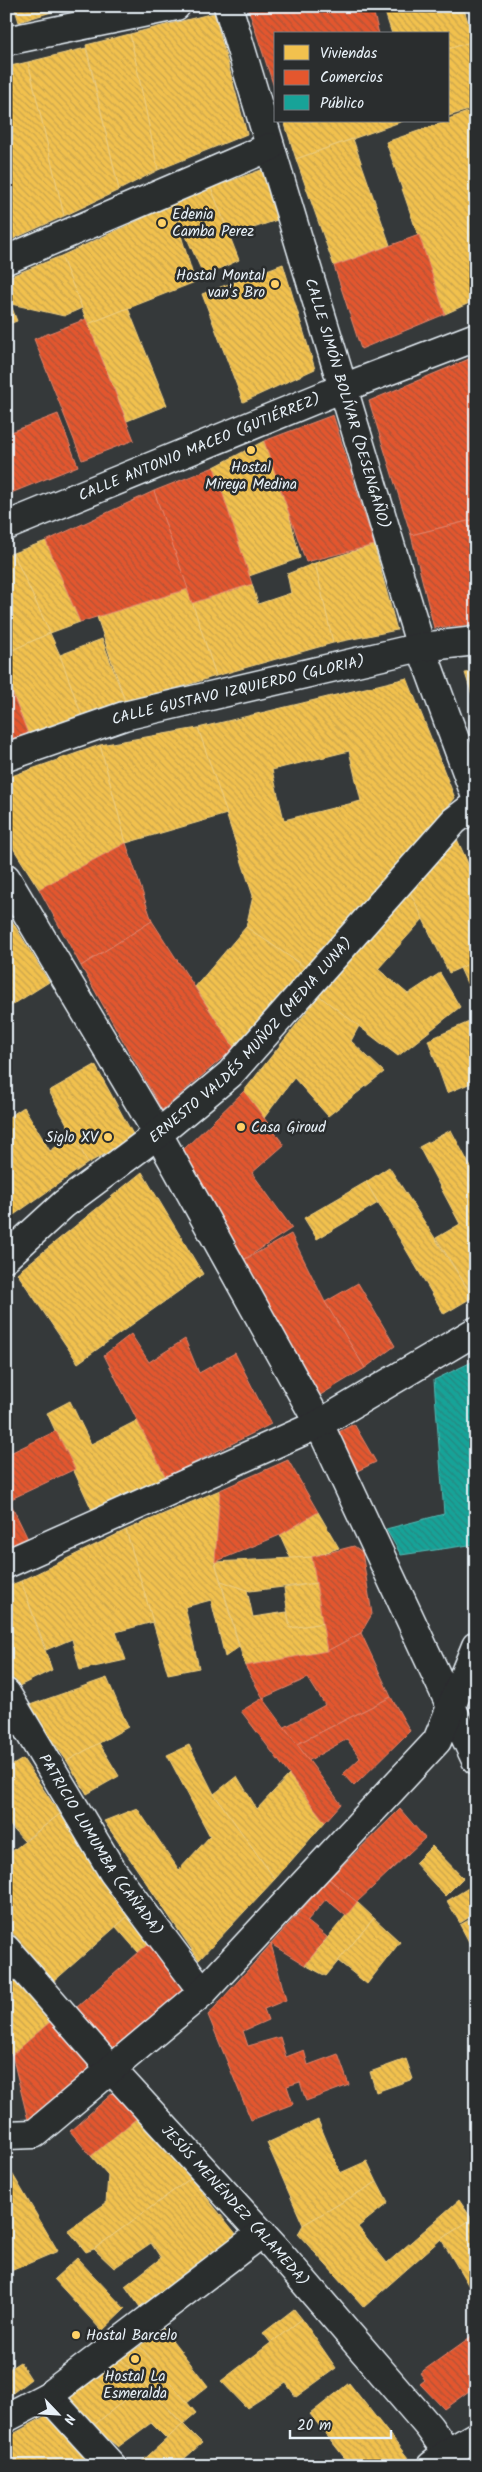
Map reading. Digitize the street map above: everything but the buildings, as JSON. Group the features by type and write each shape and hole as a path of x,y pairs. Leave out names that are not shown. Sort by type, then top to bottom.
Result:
{"street":[{"path":"9,33 176,6"},
{"name":"CALLE SIMÓN BOLÍVAR (DESENGAÑO)","path":"228,6 421,647 476,797"},
{"path":"6,260 270,147"},
{"name":"CALLE ANTONIO MACEO (GUTIÉRREZ)","path":"6,526 342,388 476,337"},
{"name":"CALLE GUSTAVO IZQUIERDO (GLORIA)","path":"6,757 124,716 421,647 476,641"},
{"name":"ERNESTO VALDÉS MUÑOZ (MEDIA LUNA)","path":"6,1257 64,1204 158,1134 230,1074 454,820 476,804"},
{"path":"9,890 158,1134 319,1424 476,1760"},
{"path":"6,1564 319,1424 476,1331"},
{"path":"6,2135 34,2134 202,1992 437,1741 450,1705 476,1646"},
{"name":"PATRICIO LUMUMBA (CAÑADA)","path":"6,1693 113,1872 202,1992"},
{"name":"JESÚS MENÉNDEZ (ALAMEDA)","path":"6,1949 111,2069 262,2233 430,2426 445,2461"},
{"path":"6,2418 48,2396 262,2233"},
{"path":"48,2396 112,2466"},
{"path":"445,2461 476,2436"}],"place":[{"name":"Edenia Camba Perez","path":"162,223"},
{"name":"Hostal Montal van's Bro","path":"275,284"},
{"name":"Hostal Mireya Medina","path":"251,450"},
{"name":"Casa Giroud","path":"241,1127"},
{"name":"Siglo XV","path":"108,1137"},
{"name":"Hostal Barcelo","path":"76,2335"},
{"name":"Hostal La Esmeralda","path":"135,2359"}]}
